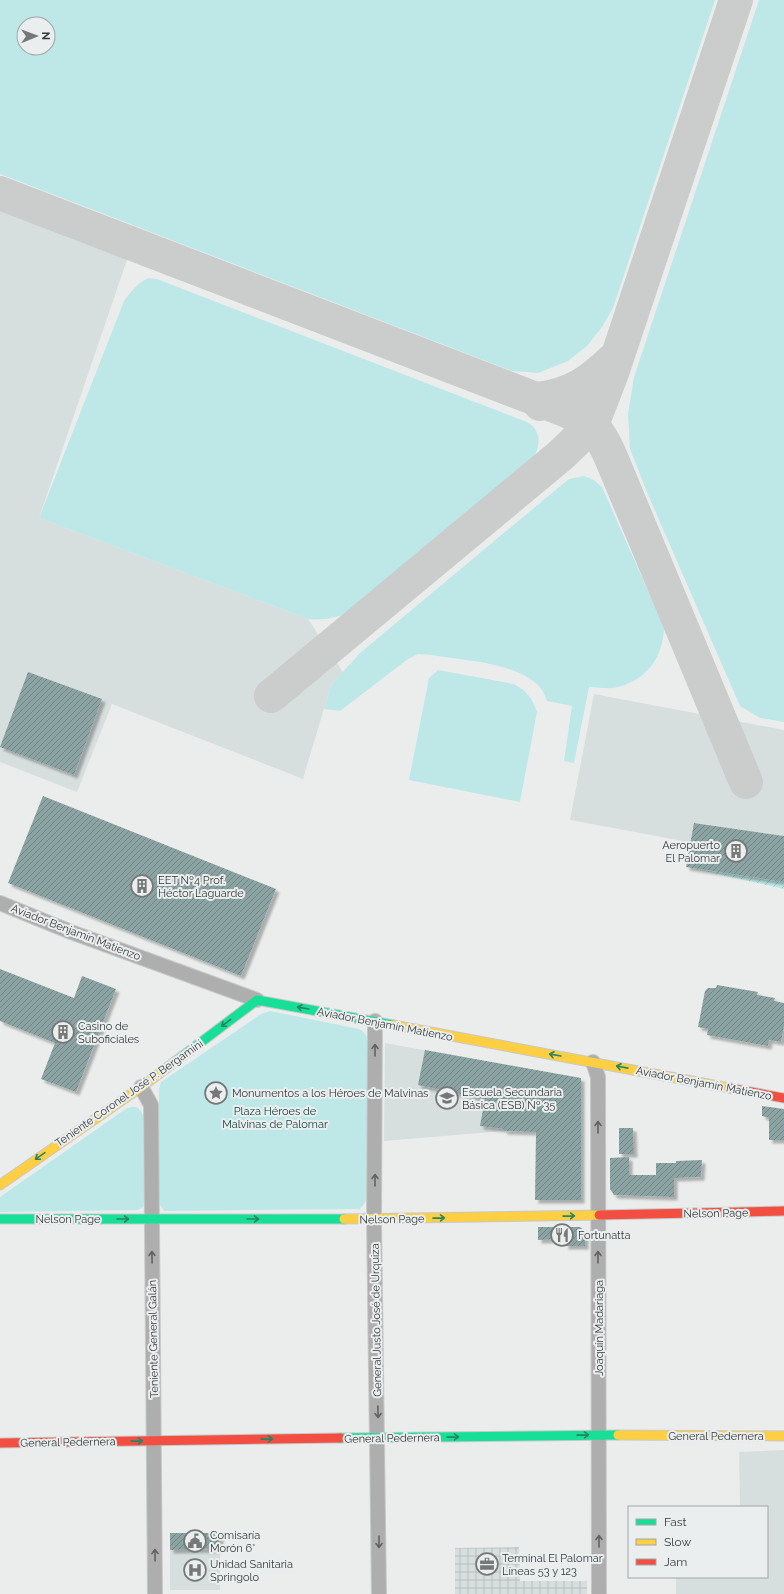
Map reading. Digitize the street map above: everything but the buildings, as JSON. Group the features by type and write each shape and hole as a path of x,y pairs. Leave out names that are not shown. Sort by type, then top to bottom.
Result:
{"street":[{"name":"Aviador Benjamín Matienzo","path":"0,903 71,932 257,1000 784,1098"},
{"name":"Teniente Coronel José P. Bergamini","path":"0,1185 141,1087 257,1000"},
{"name":"General Justo José de Urquiza","path":"375,1021 374,1219 379,1594"},
{"name":"Joaquín Madariaga","path":"593,1062 598,1077 599,1594"},
{"name":"Teniente General Galán","path":"141,1087 151,1105 156,1594"},
{"name":"Nelson Page","path":"0,1219 374,1219 598,1216 784,1211"},
{"name":"General Pedernera","path":"0,1443 599,1435 784,1436"}],"shaded area":[{"path":"0,207 129,254 39,518 308,619 343,672 331,685 303,779 112,704 77,792 0,762"},
{"path":"594,694 784,730 784,836 696,823 737,851 570,820"},
{"name":"Escuela Secundaria Básica (ESB) Nº 35","path":"385,1043 515,1067 504,1131 384,1141"},
{"path":"784,1450 784,1594 676,1594 676,1578 768,1578 768,1506 740,1506 739,1452"},
{"name":"Terminal El Palomar Líneas 53 y 123","path":"519,1547 520,1581 587,1581 587,1594 455,1594 455,1548"},
{"name":"Unidad Sanitaria Springolo","path":"220,1549 220,1590 170,1590 170,1550"}],"green space":[{"path":"0,0 715,0 613,308 602,327 587,346 568,361 538,373 512,371 0,174"},
{"path":"759,0 784,0 784,722 760,718 740,706 646,490 630,449 628,414 634,377"},
{"path":"148,278 157,279 527,422 535,429 539,442 534,456 357,608 345,614 327,619 308,619 39,518 124,301 134,288"},
{"path":"584,476 594,480 602,487 664,627 663,639 656,659 644,674 625,685 614,688 589,687 574,763 564,761 572,706 547,701 542,690 533,681 507,668 491,664 418,654 408,659 340,711 324,709 331,685 360,653 569,479"},
{"path":"438,670 514,684 526,692 531,699 537,712 520,802 409,780 429,678"},
{"path":"686,867 784,881 784,889"},
{"name":"Plaza Héroes de Malvinas de Palomar","path":"270,1011 359,1029 364,1032 368,1039 367,1200 360,1209 164,1211 159,1203 159,1088 161,1082 261,1014"},
{"path":"133,1107 140,1109 143,1115 143,1207 138,1210 0,1212 0,1197 127,1108"}],"taxiway":[{"path":"271,696 561,455 592,425 612,373 736,0"},
{"path":"0,193 566,410 587,421 599,435 610,456 746,782"},
{"path":"540,404 536,399 561,394 581,385 599,373 617,356"}],"traffic: fast":[{"path":"176,1061 257,1000 393,1025"},
{"path":"0,1219 344,1219"},
{"path":"340,1438 618,1435"}],"traffic: slow":[{"path":"393,1025 729,1088"},
{"path":"0,1185 176,1061"},
{"path":"344,1219 599,1215"},
{"path":"618,1435 784,1436"}],"traffic: jam":[{"path":"729,1088 784,1098"},
{"path":"599,1215 784,1211"},
{"path":"0,1443 340,1438"}],"place":[{"name":"Aeropuerto El Palomar","path":"736,851"},
{"name":"EET Nº4 Prof. Héctor Laguarde","path":"142,886"},
{"name":"Casino de Suboficiales","path":"63,1032"},
{"name":"Monumentos a los Héroes de Malvinas","path":"216,1093"},
{"name":"Escuela Secundaria Básica (ESB) Nº 35","path":"447,1098"},
{"name":"Fortunatta","path":"562,1235"},
{"name":"Comisaría Morón 6°","path":"195,1541"},
{"name":"Terminal El Palomar Líneas 53 y 123","path":"487,1564"},
{"name":"Unidad Sanitaria Springolo","path":"195,1570"}]}
